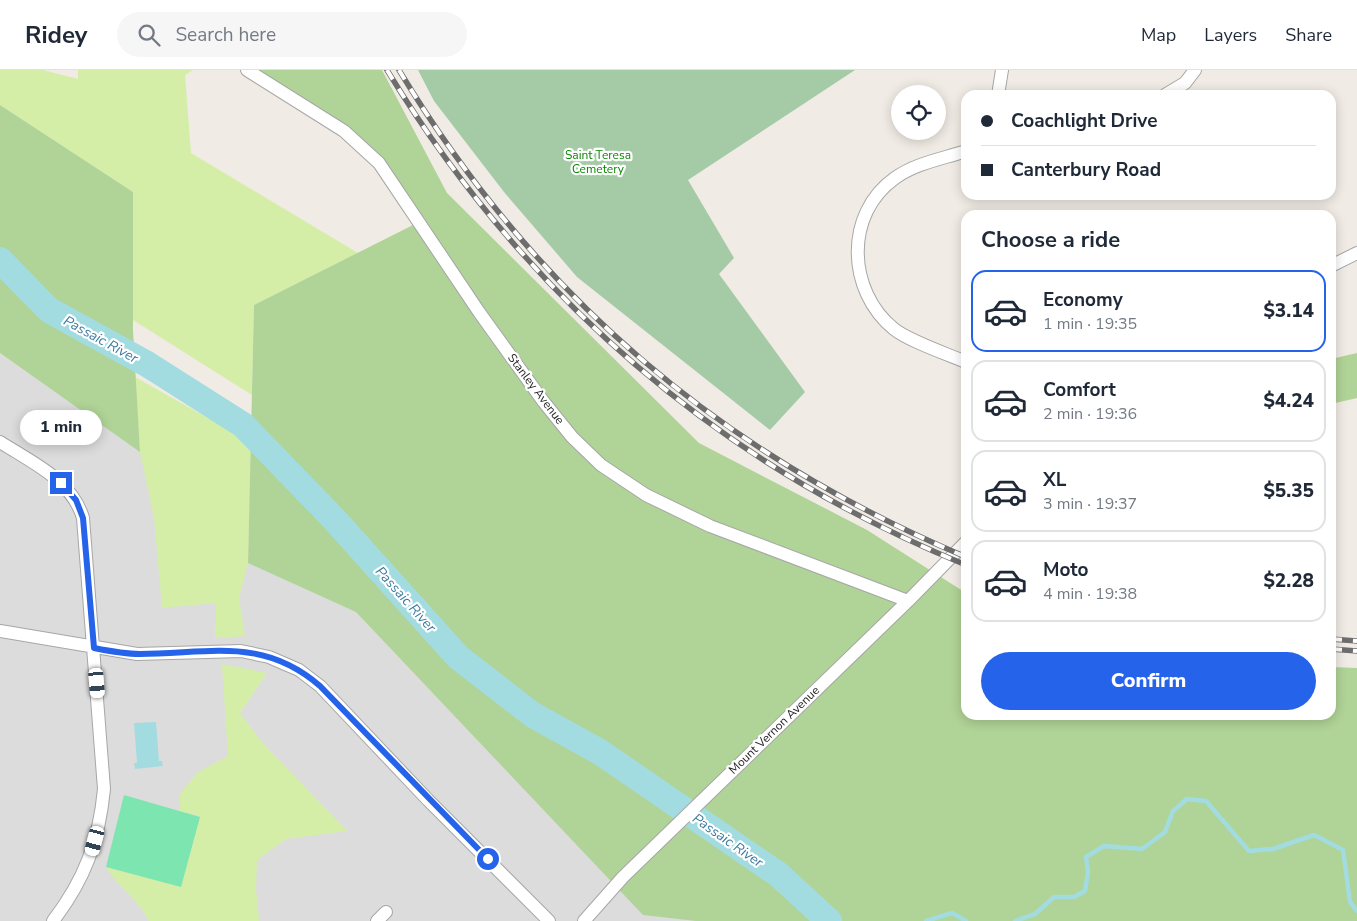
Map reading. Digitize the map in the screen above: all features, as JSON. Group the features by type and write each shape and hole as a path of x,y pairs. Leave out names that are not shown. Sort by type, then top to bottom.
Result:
{"street":[{"name":"Stanley Avenue","path":"247,70 344,130 379,163 543,401 572,437 602,464 646,495 710,526 908,601"},
{"path":"999,90 1002,70"},
{"path":"1173,90 1185,83 1195,70"},
{"path":"961,153 919,165 893,179 879,193 868,210 860,228 857,248 860,278 867,296 884,320 896,331 961,360"},
{"path":"1336,263 1357,252"},
{"path":"0,442 52,476 76,500 83,518 104,789 92,854 69,900 54,921"},
{"name":"Mount Vernon Avenue","path":"584,921 623,877 908,601 961,547"},
{"path":"0,631 137,654 241,650 269,657 299,670 320,686 428,800 549,921"}],"shaded area":[{"path":"0,353 216,504 249,563 357,612 699,921 0,921"}],"green space":[{"path":"0,70 43,70 78,79 78,70 193,70 185,75 191,153 358,253 254,305 252,395 133,320 133,192 0,105"},
{"path":"249,70 382,70 447,193 699,443 867,530 961,590 961,720 1336,720 1336,667 1357,668 1357,921 696,921 643,915 356,612 248,563 254,305 425,219 362,140"},
{"name":"Saint Teresa Cemetery","path":"418,70 855,70 688,180 734,258 719,274 805,392 770,430 577,277 504,192 434,101"},
{"path":"0,105 133,192 133,330 140,452 0,353"},
{"path":"1357,353 1357,398 1336,403 1336,358"},
{"path":"135,377 251,442 248,563 239,598 245,636 215,638 216,603 162,608 154,518 140,452"},
{"path":"222,664 267,673 240,713 261,741 347,831 286,839 257,860 256,889 259,921 149,921 145,913 106,867 181,887 200,816 179,811 180,794 198,772 228,756"},
{"path":"124,795 200,817 181,887 106,867"}],"water":[{"path":"156,722 159,761 162,761 163,766 135,769 134,763 137,763 134,723"}],"waterway":[{"name":"Passaic River","path":"0,260 49,310 147,364 243,425 334,519 458,657 533,715 600,752 779,875 829,921"},
{"path":"1015,921 1035,914 1054,897 1074,897 1085,891 1088,872 1086,857 1104,846 1142,849 1165,832 1173,811 1187,799 1206,801 1249,851 1273,849 1314,835 1343,850 1350,902 1357,911"},
{"path":"926,921 952,913 966,921"}],"railway":[{"path":"387,70 442,153 501,229 566,300 636,365 711,424 791,477 876,524 961,563"},
{"path":"399,70 453,152 511,227 574,297 642,360 715,418 794,469 877,516 961,555"},
{"path":"1336,639 1357,641"},
{"path":"1336,649 1357,651"}],"route":[{"path":"61,483 76,500 83,518 94,648 137,654 241,650 254,652 288,664 320,686 428,800 488,859"}]}
